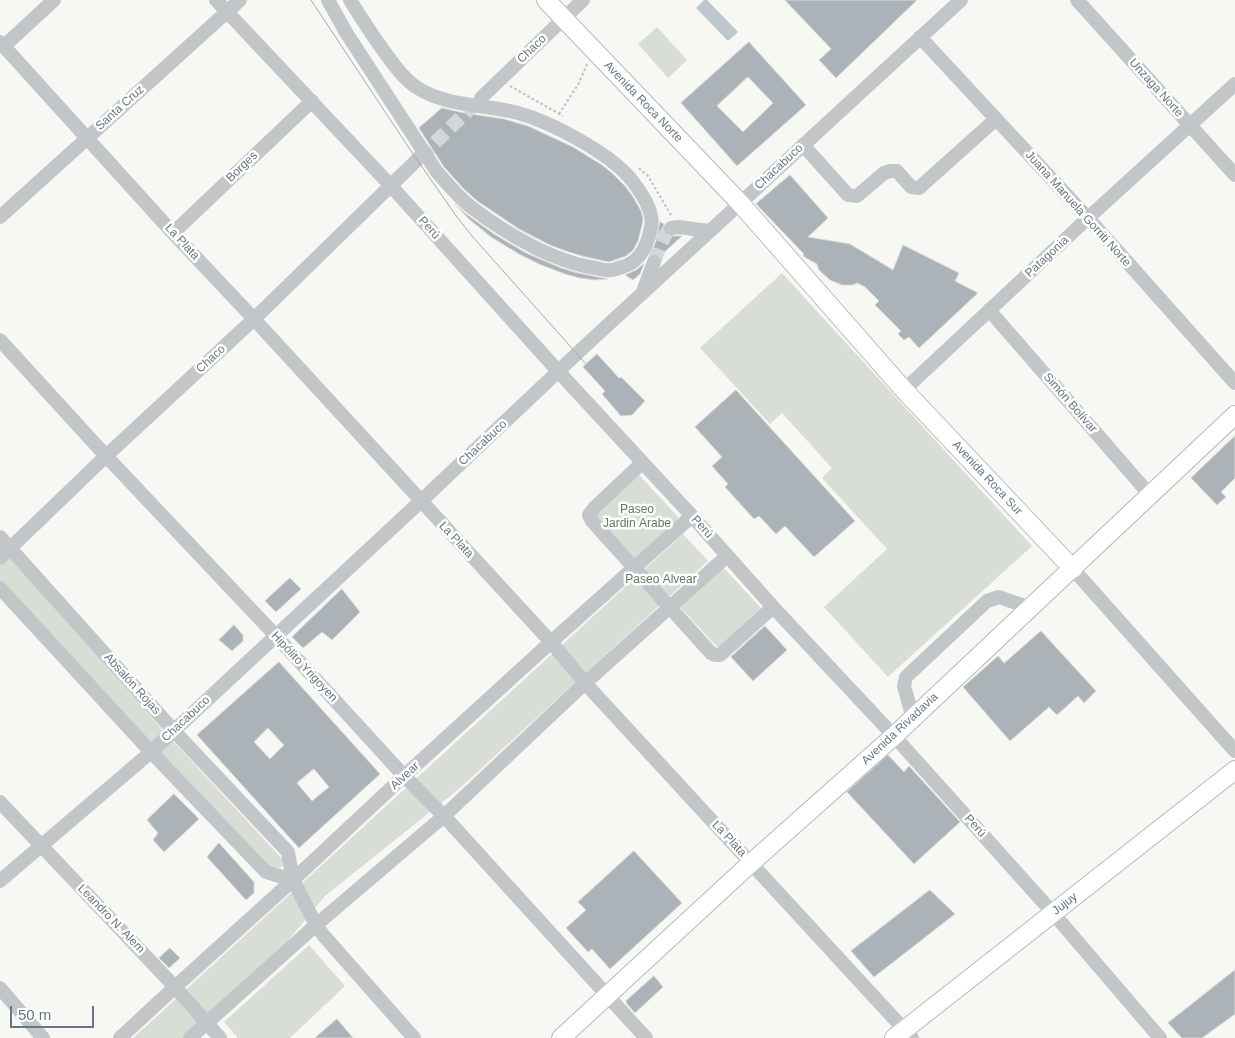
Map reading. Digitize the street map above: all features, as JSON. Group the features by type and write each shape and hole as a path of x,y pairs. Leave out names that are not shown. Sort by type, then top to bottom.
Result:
{"main road":[{"name":"Avenida Roca Norte","path":"546,0 740,203"},
{"name":"Avenida Roca Sur","path":"740,203 904,390 1073,569"},
{"name":"Avenida Rivadavia","path":"561,1038 751,863 894,736 1235,415"},
{"name":"Jujuy","path":"904,1035 1053,913 1235,770"}],"street":[{"path":"2,44 54,0"},
{"name":"Perú","path":"216,0 391,186 773,607 894,736 1053,913 1160,1038"},
{"name":"Santa Cruz","path":"0,218 240,0"},
{"path":"328,0 347,34 437,172 452,190 471,207 529,244 561,260 588,267 610,270 630,264 645,250 652,224 650,210 628,176 607,158 580,141 538,120 505,110 445,100 416,86 392,62 350,0"},
{"name":"Chaco","path":"481,98 583,0"},
{"name":"Chacabuco","path":"0,881 174,731 643,292 961,0"},
{"name":"Unzaga Norte","path":"1076,0 1235,175"},
{"name":"Juana Manuela Gorriti Norte","path":"920,37 1088,218 1235,382"},
{"name":"La Plata","path":"2,44 173,233 551,642 585,683 751,863 904,1035"},
{"name":"Patagonia","path":"904,390 1235,84"},
{"name":"Borges","path":"173,233 312,101"},
{"path":"803,144 848,195 857,196 890,170 897,170 911,186 919,188 996,119"},
{"name":"Chaco","path":"5,554 106,456 254,319 420,157"},
{"path":"671,228 678,227 709,231"},
{"path":"643,292 654,262"},
{"name":"Simón Bolívar","path":"989,310 1150,495"},
{"name":"Hipólito Yrigoyen","path":"0,340 404,776 444,816 646,1038"},
{"path":"642,463 588,515 711,653 720,655 773,607"},
{"name":"Alvear","path":"120,1038 404,776 692,516"},
{"name":"Absalón Rojas","path":"0,537 5,554 288,852 293,880 316,925 414,1038"},
{"path":"190,1038 316,925 444,816 585,683 727,556"},
{"name":"Avenida Roca Sur","path":"1073,569 1235,751"},
{"path":"0,588 151,752 266,872 293,880"},
{"path":"913,718 904,686 906,677 988,602 999,597 1031,608"},
{"name":"Leandro N. Alem","path":"0,802 175,987 220,1038"},
{"path":"0,988 43,1038"}],"path":[{"path":"559,114 579,83 592,49"}],"green space":[{"path":"657,27 687,60 668,78 638,44"},
{"path":"782,273 1032,546 888,677 824,607 887,549 822,478 832,468 782,413 770,424 700,348"},
{"name":"Paseo Jardin Arabe","path":"639,475 679,518 635,558 596,515"},
{"name":"Paseo Alvear","path":"683,534 708,561 460,788 325,896 286,943 183,1038 133,1038"},
{"path":"0,544 160,727 286,863 274,872 141,734 0,580"},
{"path":"723,567 761,608 718,648 680,607"},
{"path":"309,945 345,986 290,1038 238,1038 224,1022"}],"shaded area":[{"path":"704,0 707,0 738,32 728,41 696,8"}],"building":[{"path":"785,0 917,0 836,78 819,60 831,49"},
{"path":"749,42 806,105 737,166 681,103","holes":["748,77 773,103 743,132 717,106"]},
{"path":"442,108 504,119 528,126 573,147 602,165 625,186 641,211 642,225 638,241 633,250 626,256 609,262 566,251 519,229 476,200 444,167 419,128"},
{"path":"790,175 828,218 808,237 850,244 893,270 903,245 959,273 955,281 978,293 919,348 909,337 904,340 898,334 901,331 875,305 879,301 865,287 857,283 842,285 830,280 819,270 817,264 803,256 804,254 756,204"},
{"path":"455,204 494,234 526,253 561,268 608,279 580,278 539,264 491,237 469,219"},
{"path":"660,222 664,224 662,230 667,236 682,236 660,256 651,254"},
{"path":"644,264 640,274 633,280 625,275 636,270"},
{"path":"597,354 619,378 621,377 645,401 632,415 621,416 602,394 605,391 583,367"},
{"path":"736,390 855,521 814,557 785,526 776,534 759,516 754,519 725,487 728,484 712,466 722,457 695,427"},
{"path":"1235,436 1235,478 1221,492 1226,497 1217,505 1191,478"},
{"path":"290,578 301,589 276,612 265,601"},
{"path":"342,589 360,612 332,640 322,632 303,648 292,637"},
{"path":"234,625 243,635 243,641 232,651 219,640"},
{"path":"765,626 787,650 753,681 731,657"},
{"path":"1041,631 1096,691 1084,703 1078,696 1057,715 1049,707 1010,741 963,687 998,656 1004,663"},
{"path":"279,662 380,774 299,848 197,735","holes":["268,728 284,745 270,759 254,742","314,769 329,787 312,801 297,783"]},
{"path":"888,755 904,772 909,766 960,822 914,864 847,792"},
{"path":"174,794 199,819 164,852 153,840 158,833 147,820"},
{"path":"219,843 254,882 254,893 246,900 207,857"},
{"path":"634,851 682,903 610,969 592,949 588,952 566,928 586,910 578,902"},
{"path":"930,890 955,914 874,977 851,951"},
{"path":"170,948 180,958 169,968 159,958"},
{"path":"1235,970 1235,1014 1202,1038 1182,1038 1168,1023"},
{"path":"654,976 663,987 635,1013 626,1001"},
{"path":"337,1019 353,1038 315,1038"}],"tunnel":[{"path":"420,157 481,98"},
{"path":"654,262 663,239 671,228"}],"tram line":[{"path":"311,0 457,217 586,364"}]}
